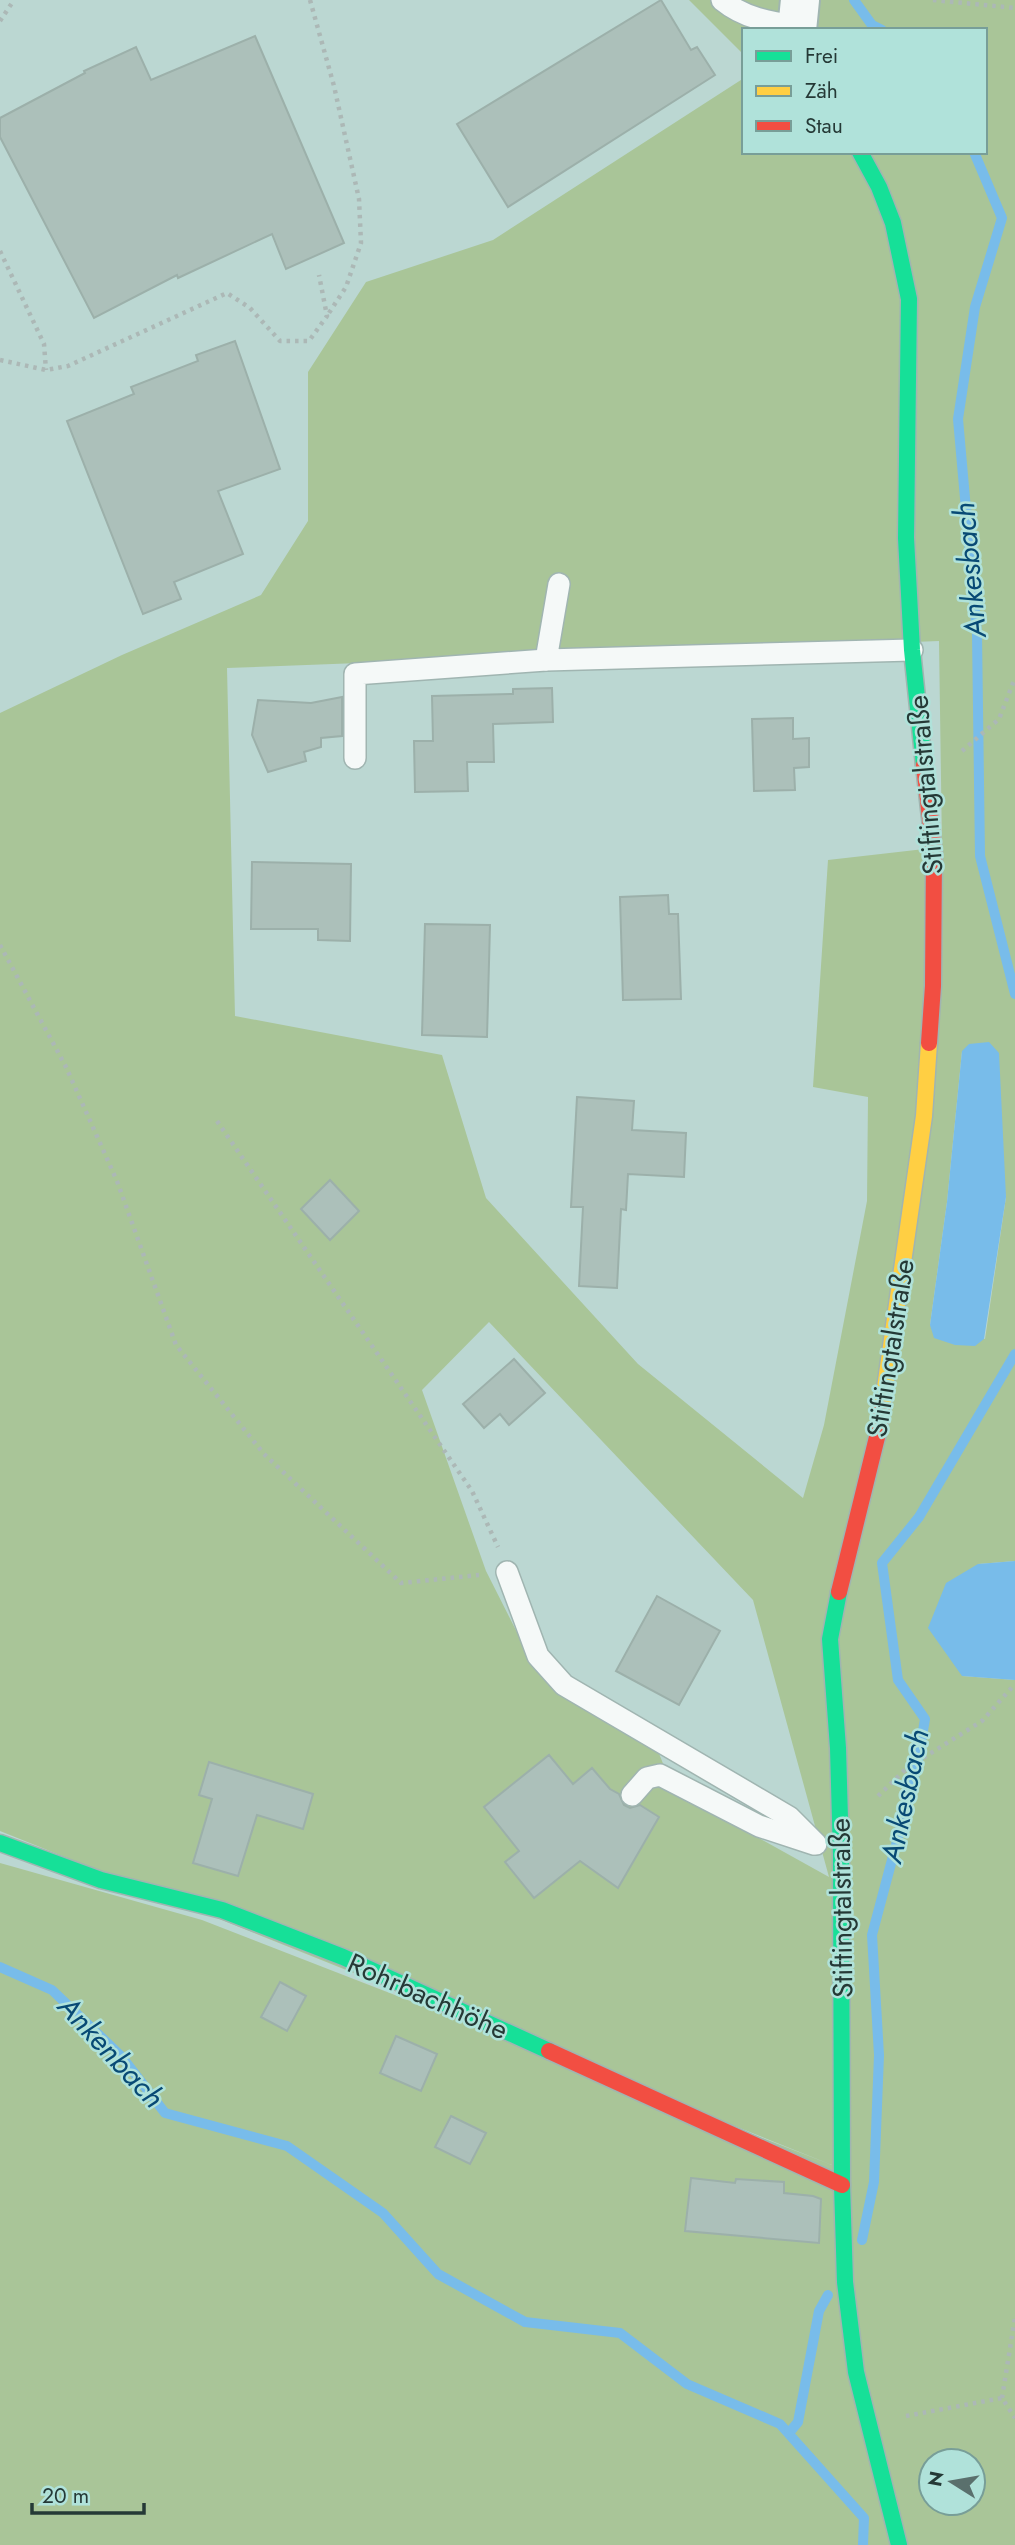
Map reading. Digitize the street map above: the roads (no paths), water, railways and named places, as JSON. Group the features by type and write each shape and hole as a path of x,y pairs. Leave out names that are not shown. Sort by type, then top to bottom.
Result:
{"street":[{"name":"Stiftingtalstraße","path":"861,154 886,197 904,265 909,299 906,538 912,650 934,853 933,986 924,1116 879,1429 837,1599 830,1639 838,1748 841,1856 845,2282 856,2372 899,2545"},
{"name":"Rohrbachhöhe","path":"0,1843 101,1880 222,1910 343,1957 842,2185"}],"lane":[{"path":"722,0 732,8 760,21 798,19"},
{"path":"546,660 559,584"},
{"path":"355,758 355,674 546,660 912,650"},
{"path":"507,1572 538,1656 564,1685 789,1816 816,1844"},
{"path":"632,1795 647,1778 660,1775 759,1826 816,1844 841,1856"}],"water":[{"path":"989,1042 999,1053 1006,1197 984,1339 975,1346 955,1345 934,1338 930,1325 947,1202 962,1051 969,1044"},
{"path":"1015,1561 1015,1680 962,1676 928,1628 946,1583 978,1564"}],"waterway":[{"name":"Ankesbach","path":"854,0 872,25 878,28"},
{"name":"Ankesbach","path":"975,154 1002,218 975,307 958,419 977,634 980,856 1015,994"},
{"name":"Ankesbach","path":"862,2240 874,2182 879,2055 872,1935 917,1766 925,1719 898,1680 882,1563 919,1517 1015,1354"},
{"name":"Ankenbach","path":"0,1967 52,1990 122,2057 165,2113 287,2146 383,2213 438,2274 525,2322 620,2333 687,2384 780,2424 864,2518 863,2545"},
{"name":"Ankesbach","path":"789,2433 798,2422 819,2311 828,2295"}]}
